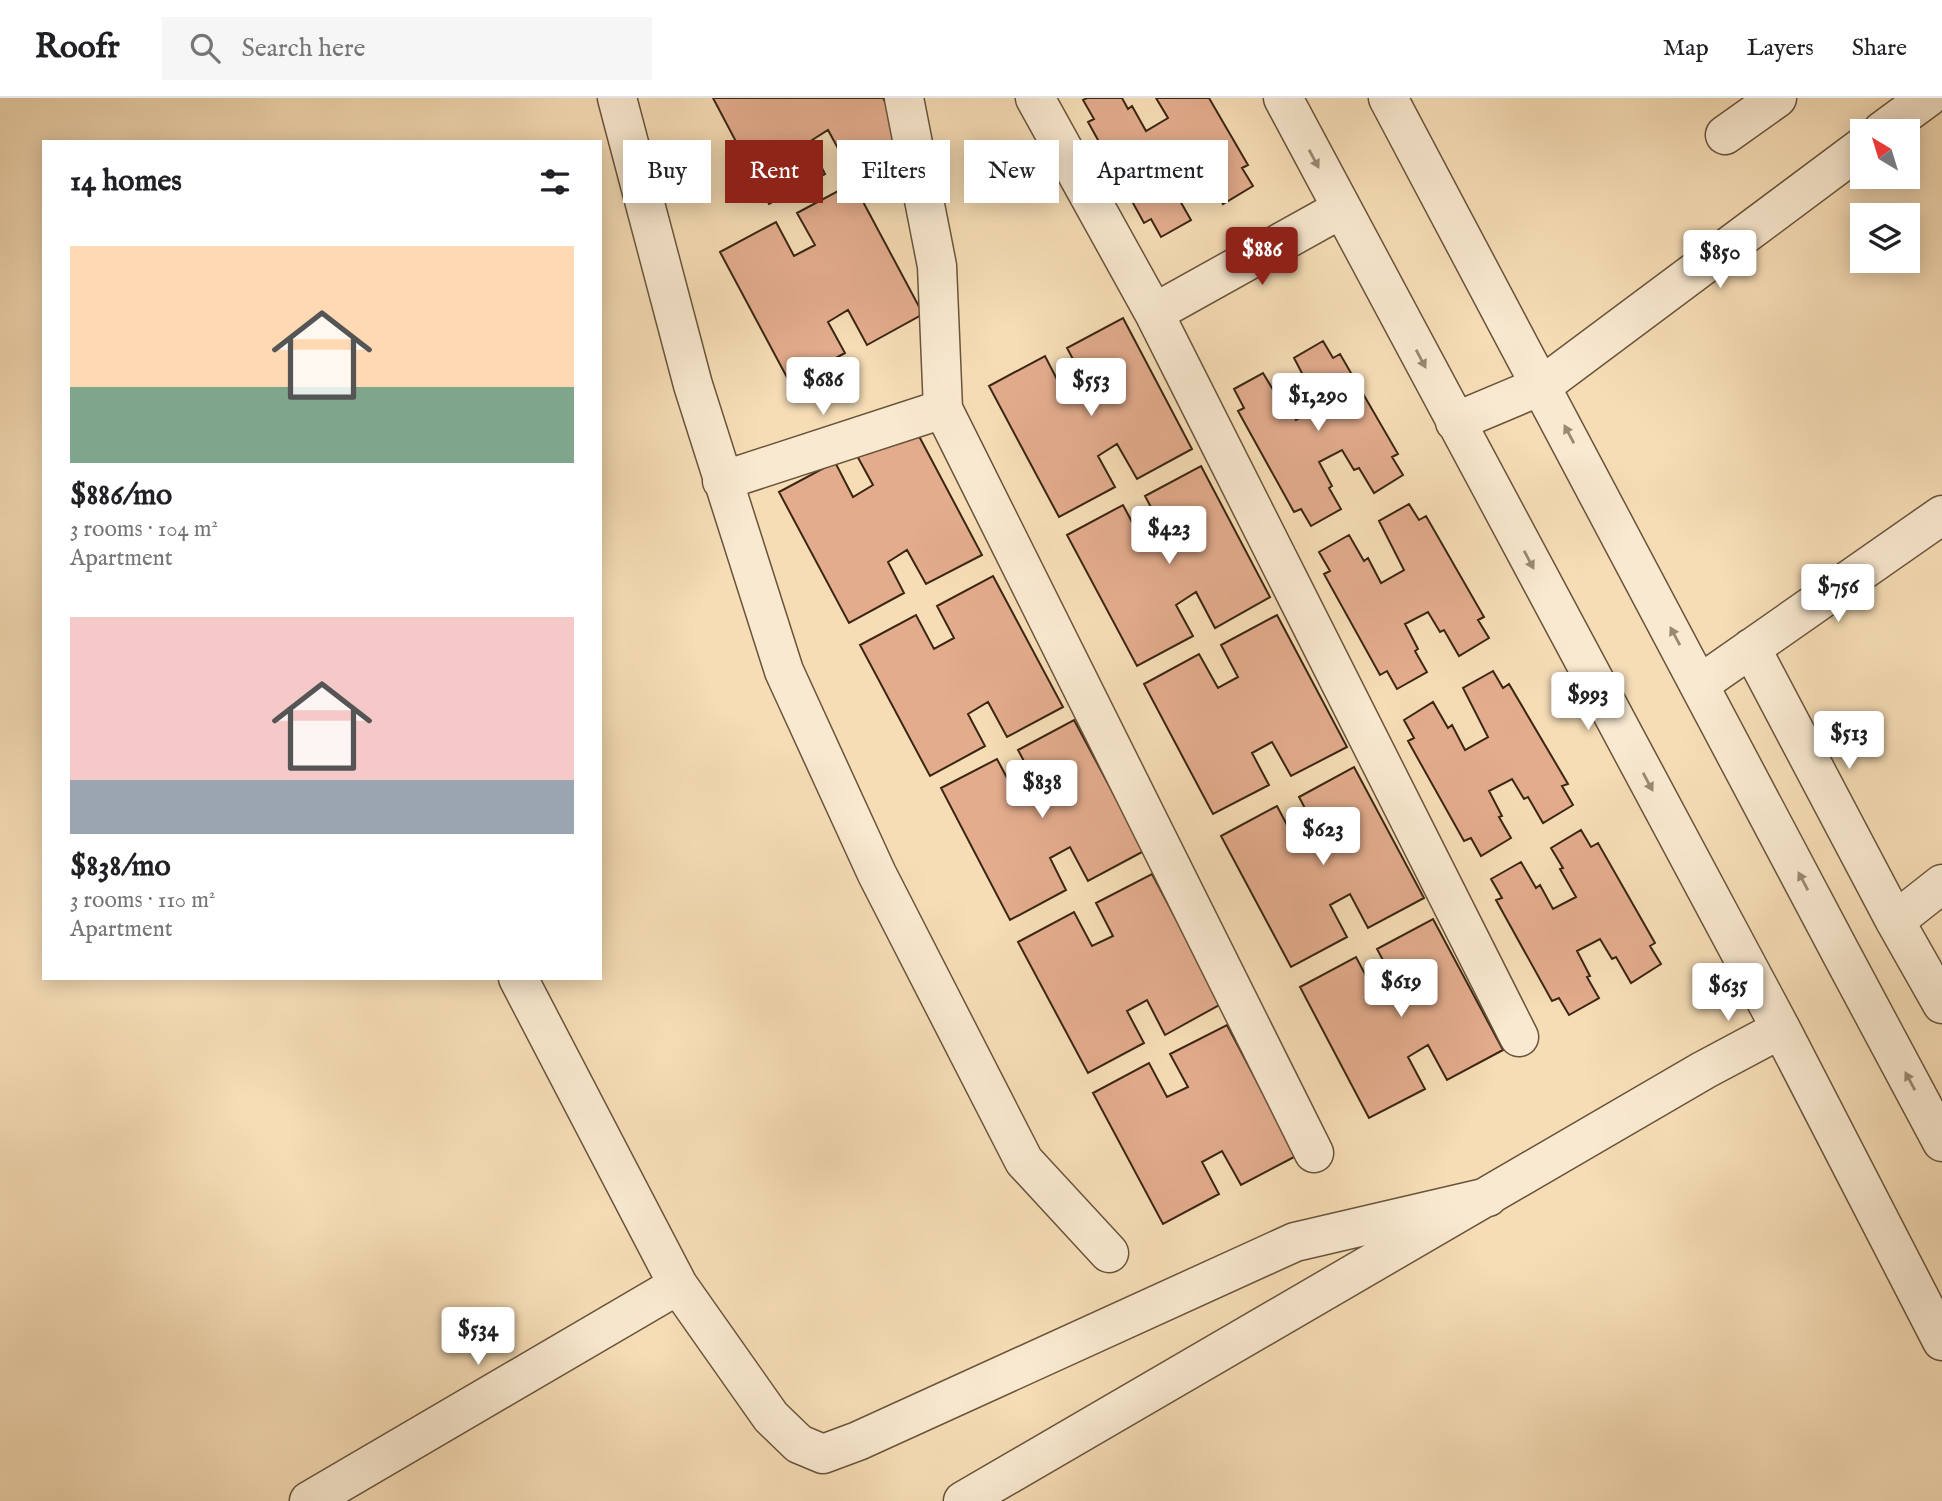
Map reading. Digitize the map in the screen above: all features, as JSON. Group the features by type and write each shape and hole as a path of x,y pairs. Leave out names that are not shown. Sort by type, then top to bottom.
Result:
{"street":[{"path":"617,98 693,385 784,671 877,874 1024,1161 1109,1253"},
{"path":"904,98 937,266 943,409 1314,1153"},
{"path":"1035,98 1154,313 1519,1037"},
{"path":"1283,98 1781,1029 1942,1341"},
{"path":"1388,98 1543,385 1942,1142"},
{"path":"1726,135 1777,98"},
{"path":"1898,119 1927,98"},
{"path":"1455,422 1543,385 1850,156"},
{"path":"1154,313 1341,209"},
{"path":"722,481 943,409"},
{"path":"1700,684 1942,515"},
{"path":"1751,649 1942,1004"},
{"path":"1895,921 1942,884"},
{"path":"519,980 678,1285 771,1417 799,1444 822,1454 858,1441 1295,1242 1489,1197"},
{"path":"963,1501 1704,1070 1781,1029"},
{"path":"309,1501 678,1285"}],"building":[{"path":"713,98 883,98 903,135 894,140 837,140 837,147 828,130 812,140 735,140"},
{"path":"1122,98 1128,109 1132,106 1146,131 1168,118 1156,98 1209,98 1248,165 1242,168 1253,186 1228,201 1228,140 1098,140 1088,122 1094,119 1083,100"},
{"path":"837,192 837,203 864,203 923,314 867,345 848,310 828,322 845,353 790,383 720,252 776,222 794,256 815,245 797,213 816,203 823,203 823,199"},
{"path":"1133,203 1181,203 1191,220 1161,237 1151,219 1144,223"},
{"path":"1123,318 1192,449 1137,479 1117,444 1098,456 1115,487 1059,517 989,386 1045,356 1063,391 1084,380 1067,348"},
{"path":"1323,341 1333,358 1340,354 1398,454 1392,457 1403,475 1374,493 1359,468 1354,470 1342,450 1319,462 1341,509 1311,526 1301,509 1294,512 1238,411 1244,408 1234,389 1263,373 1278,398 1282,396 1296,420 1318,408 1302,380 1305,379 1294,358"},
{"path":"912,423 982,555 926,584 907,550 888,562 904,593 849,623 779,492 835,462 853,497 873,485 856,454"},
{"path":"1201,466 1270,597 1215,628 1196,592 1176,605 1193,636 1137,666 1067,535 1123,505 1141,539 1162,528 1145,496"},
{"path":"1409,504 1419,520 1426,516 1484,617 1478,620 1489,638 1459,656 1444,630 1440,632 1428,612 1405,624 1418,649 1415,651 1427,672 1397,689 1387,671 1380,675 1324,574 1330,571 1319,552 1349,535 1364,561 1368,558 1381,583 1404,570 1379,521"},
{"path":"993,576 1063,707 1007,737 988,702 968,714 985,746 930,776 860,645 916,615 934,649 954,638 937,606"},
{"path":"1277,615 1347,747 1291,776 1272,742 1252,753 1269,785 1213,814 1144,684 1199,654 1218,688 1238,677 1221,645"},
{"path":"1493,671 1503,688 1509,684 1568,784 1562,786 1573,805 1543,823 1528,797 1524,799 1512,779 1489,791 1511,838 1481,856 1471,838 1464,841 1408,741 1414,738 1404,720 1433,702 1448,728 1452,725 1465,750 1488,737 1463,688"},
{"path":"1074,720 1144,851 1088,881 1070,847 1050,858 1066,890 1010,920 941,788 997,759 1015,793 1035,782 1018,750"},
{"path":"1354,767 1424,898 1368,928 1350,894 1330,905 1347,937 1291,967 1221,836 1277,806 1295,840 1316,829 1299,797"},
{"path":"1581,830 1591,847 1598,843 1655,943 1650,946 1661,964 1631,983 1616,957 1612,959 1600,939 1577,951 1599,998 1569,1015 1559,998 1552,1001 1496,900 1502,898 1491,879 1521,862 1536,888 1540,885 1553,909 1576,897 1551,848"},
{"path":"1152,874 1221,1004 1165,1035 1147,1000 1127,1011 1144,1043 1088,1073 1018,942 1074,912 1092,946 1113,936 1096,903"},
{"path":"1433,919 1503,1050 1447,1080 1428,1045 1408,1057 1425,1089 1369,1118 1300,987 1356,957 1374,991 1394,981 1377,949"},
{"path":"1227,1025 1296,1156 1241,1185 1222,1151 1202,1162 1219,1194 1163,1224 1093,1093 1149,1063 1167,1097 1188,1087 1170,1054"}]}
